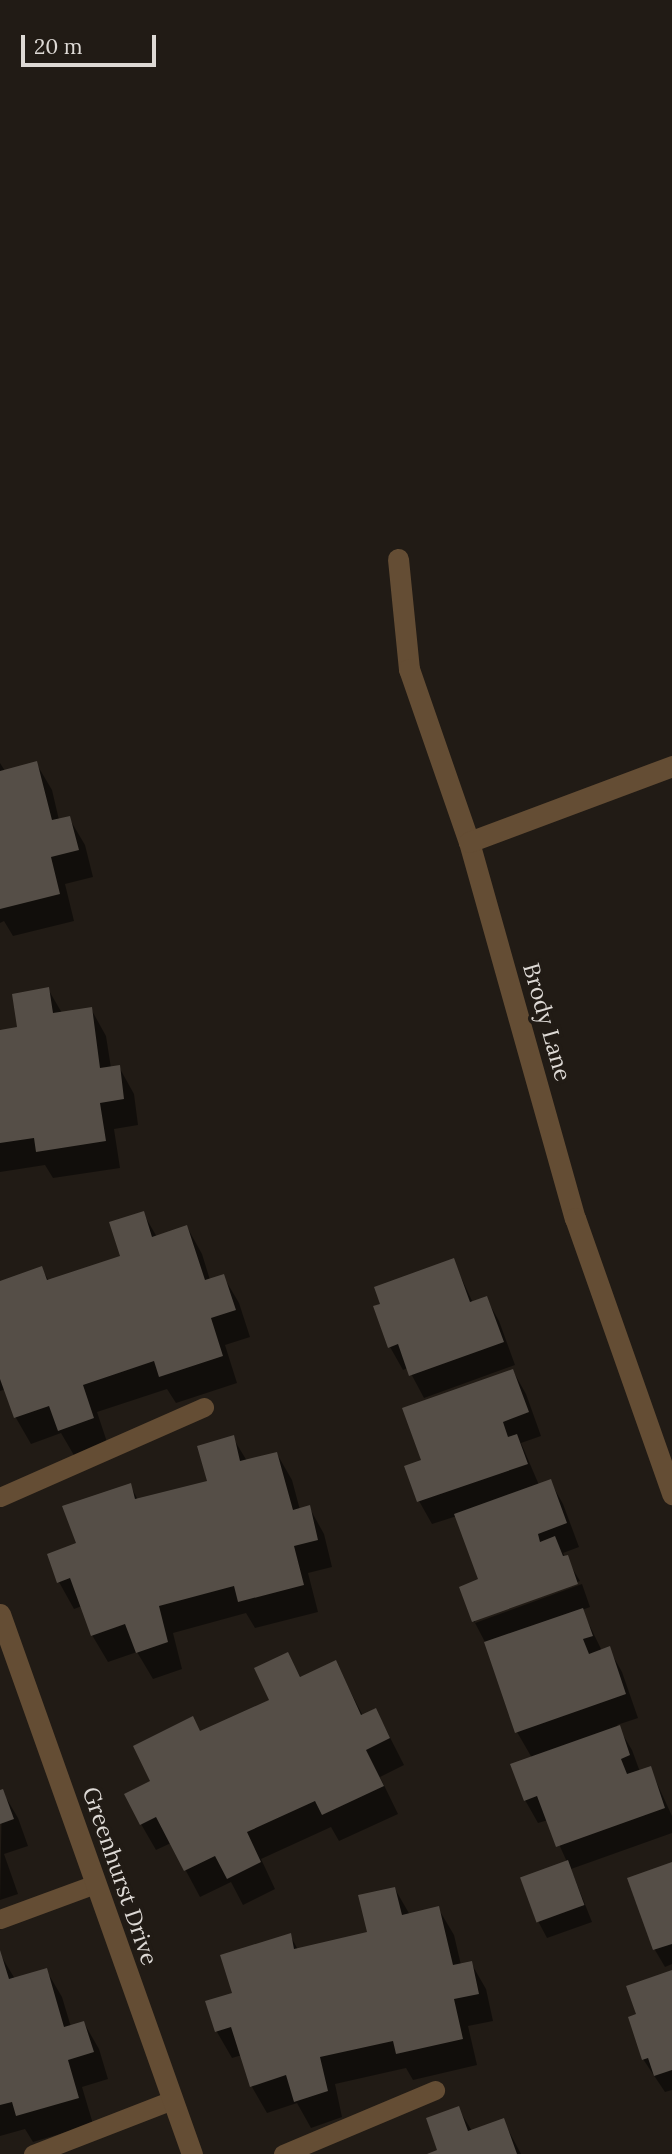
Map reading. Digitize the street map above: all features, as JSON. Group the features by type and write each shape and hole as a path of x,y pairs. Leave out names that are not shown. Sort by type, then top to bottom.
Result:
{"street":[{"name":"Brody Lane","path":"398,559 409,669 469,842 575,1217 672,1494"},
{"path":"469,842 672,766"},
{"name":"Greenhurst Drive","path":"0,1614 6,1648 95,1884 192,2154"}],"lane":[{"path":"0,1497 204,1407"},
{"path":"0,1919 95,1884"},
{"path":"283,2154 435,2090"},
{"path":"33,2154 172,2100"}],"building":[{"path":"37,761 52,820 70,816 79,850 51,857 60,894 0,909 0,771"},
{"path":"49,987 53,1013 92,1007 100,1068 120,1065 124,1099 100,1103 106,1141 36,1152 34,1138 0,1143 0,1030 17,1027 12,994"},
{"path":"144,1211 152,1237 187,1225 205,1280 224,1274 236,1310 211,1318 223,1356 159,1377 154,1361 83,1385 94,1418 58,1431 49,1406 14,1418 0,1379 0,1281 42,1266 47,1280 120,1256 109,1222"},
{"path":"454,1258 470,1302 487,1296 504,1342 409,1376 398,1344 388,1348 373,1306 380,1304 374,1287"},
{"path":"513,1369 529,1412 503,1422 508,1437 517,1434 528,1464 417,1502 404,1466 421,1460 402,1408"},
{"path":"234,1435 240,1461 277,1452 293,1510 310,1505 318,1540 294,1546 304,1585 238,1602 234,1586 159,1606 168,1642 136,1653 125,1624 91,1636 70,1578 57,1583 47,1554 76,1543 62,1506 131,1483 135,1499 207,1481 197,1446"},
{"path":"551,1479 567,1523 538,1534 540,1542 555,1536 563,1556 568,1555 578,1584 472,1622 459,1587 478,1579 454,1514"},
{"path":"583,1608 593,1636 583,1639 589,1654 610,1646 626,1694 515,1733 484,1642"},
{"path":"288,1652 300,1677 336,1660 361,1715 376,1708 390,1738 366,1750 384,1786 322,1815 315,1801 247,1832 261,1862 227,1879 215,1856 184,1871 156,1817 140,1825 124,1794 150,1781 133,1746 193,1716 200,1731 269,1700 254,1668"},
{"path":"620,1725 630,1755 621,1759 627,1774 651,1766 665,1808 556,1847 537,1796 524,1801 510,1764"},
{"path":"3,1789 14,1819 0,1824 0,1790"},
{"path":"568,1860 584,1905 536,1923 520,1877"},
{"path":"672,1862 672,1944 653,1950 627,1878"},
{"path":"395,1887 402,1915 439,1906 453,1965 472,1961 479,1994 454,1999 463,2039 396,2054 393,2041 320,2057 328,2091 294,2102 286,2075 250,2087 231,2027 215,2032 205,2001 232,1993 220,1955 291,1933 294,1949 367,1932 358,1895"},
{"path":"0,1950 9,1979 47,1968 64,2027 84,2021 94,2052 68,2060 79,2098 16,2116 12,2102 0,2105"},
{"path":"672,1970 672,2070 654,2076 648,2058 642,2060 628,2017 636,2014 626,1986"},
{"path":"459,2106 468,2131 504,2118 517,2154 427,2154 437,2150 426,2118"}]}
